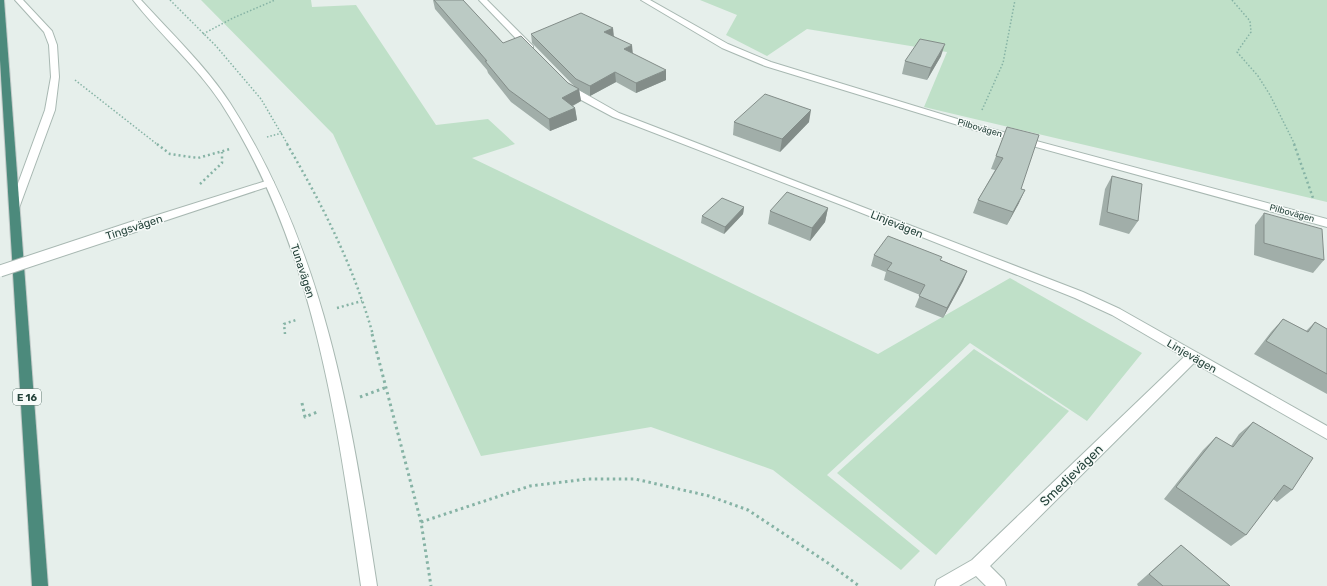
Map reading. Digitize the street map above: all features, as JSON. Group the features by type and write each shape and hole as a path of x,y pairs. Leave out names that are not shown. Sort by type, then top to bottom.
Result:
{"highway":[{"name":"E 16","path":"0,0 40,586"}],"street":[{"path":"14,208 50,110 55,77 53,45 48,31 19,0"},
{"name":"Tunavägen","path":"137,0 205,77 225,104 249,143 281,210 299,256 317,314 332,371 350,458 369,586"},
{"path":"483,0 536,54"},
{"name":"Pilbovägen","path":"645,0 725,46 754,59 974,127 1324,222"},
{"name":"Linjevägen","path":"562,81 573,92 616,115 848,204 1006,268 1079,295 1116,312 1327,433"},
{"name":"Tingsvägen","path":"0,271 269,183"},
{"name":"Smedjevägen","path":"943,586 978,566 1193,356"},
{"path":"978,566 998,586"}],"path":[{"path":"170,0 237,70 261,99 311,185 334,230 365,308 387,387 421,522 431,586"},
{"path":"203,34 232,18 276,0"},
{"path":"974,127 1002,63 1015,0"},
{"path":"1232,0 1250,21 1251,32 1237,52 1258,76 1270,95 1296,147 1324,222"},
{"path":"73,78 170,154 198,158 282,133"},
{"path":"421,522 530,486 588,479 635,480 709,496 748,510 831,565 859,586"}],"green space":[{"path":"201,0 311,0 312,7 356,5 436,125 488,119 515,144 472,158 878,354 1010,278 1142,353 1087,421 970,343 827,475 920,551 901,570 773,470 651,427 481,456 333,134"},
{"path":"700,0 1327,0 1327,202 924,107 947,52 807,29 767,56 726,35 737,15"},
{"path":"974,349 1069,411 936,555 837,473"}],"building":[{"path":"434,0 463,0 503,43 521,36 568,83 579,89 562,98 575,108 549,119 509,90 485,61 487,61"},
{"path":"581,13 613,28 604,32 632,45 624,49 666,70 636,83 615,72 590,86 576,79 531,34"},
{"path":"920,39 945,44 931,68 905,61"},
{"path":"765,94 811,110 782,139 734,122"},
{"path":"1007,127 1039,135 1021,189 1025,190 1013,212 978,200 1003,158 996,156"},
{"path":"1112,176 1142,184 1138,221 1107,212"},
{"path":"787,192 828,208 812,228 770,211"},
{"path":"722,198 744,207 725,227 702,216"},
{"path":"1264,213 1322,229 1324,260 1264,243"},
{"path":"888,236 942,257 940,260 967,271 947,308 919,296 925,285 887,270 892,263 874,255"},
{"path":"1283,319 1308,332 1315,322 1327,329 1327,374 1266,341"},
{"path":"1253,422 1313,458 1292,490 1284,485 1246,535 1176,487 1216,437 1233,447"},
{"path":"1181,545 1230,586 1163,586 1149,574"}]}
